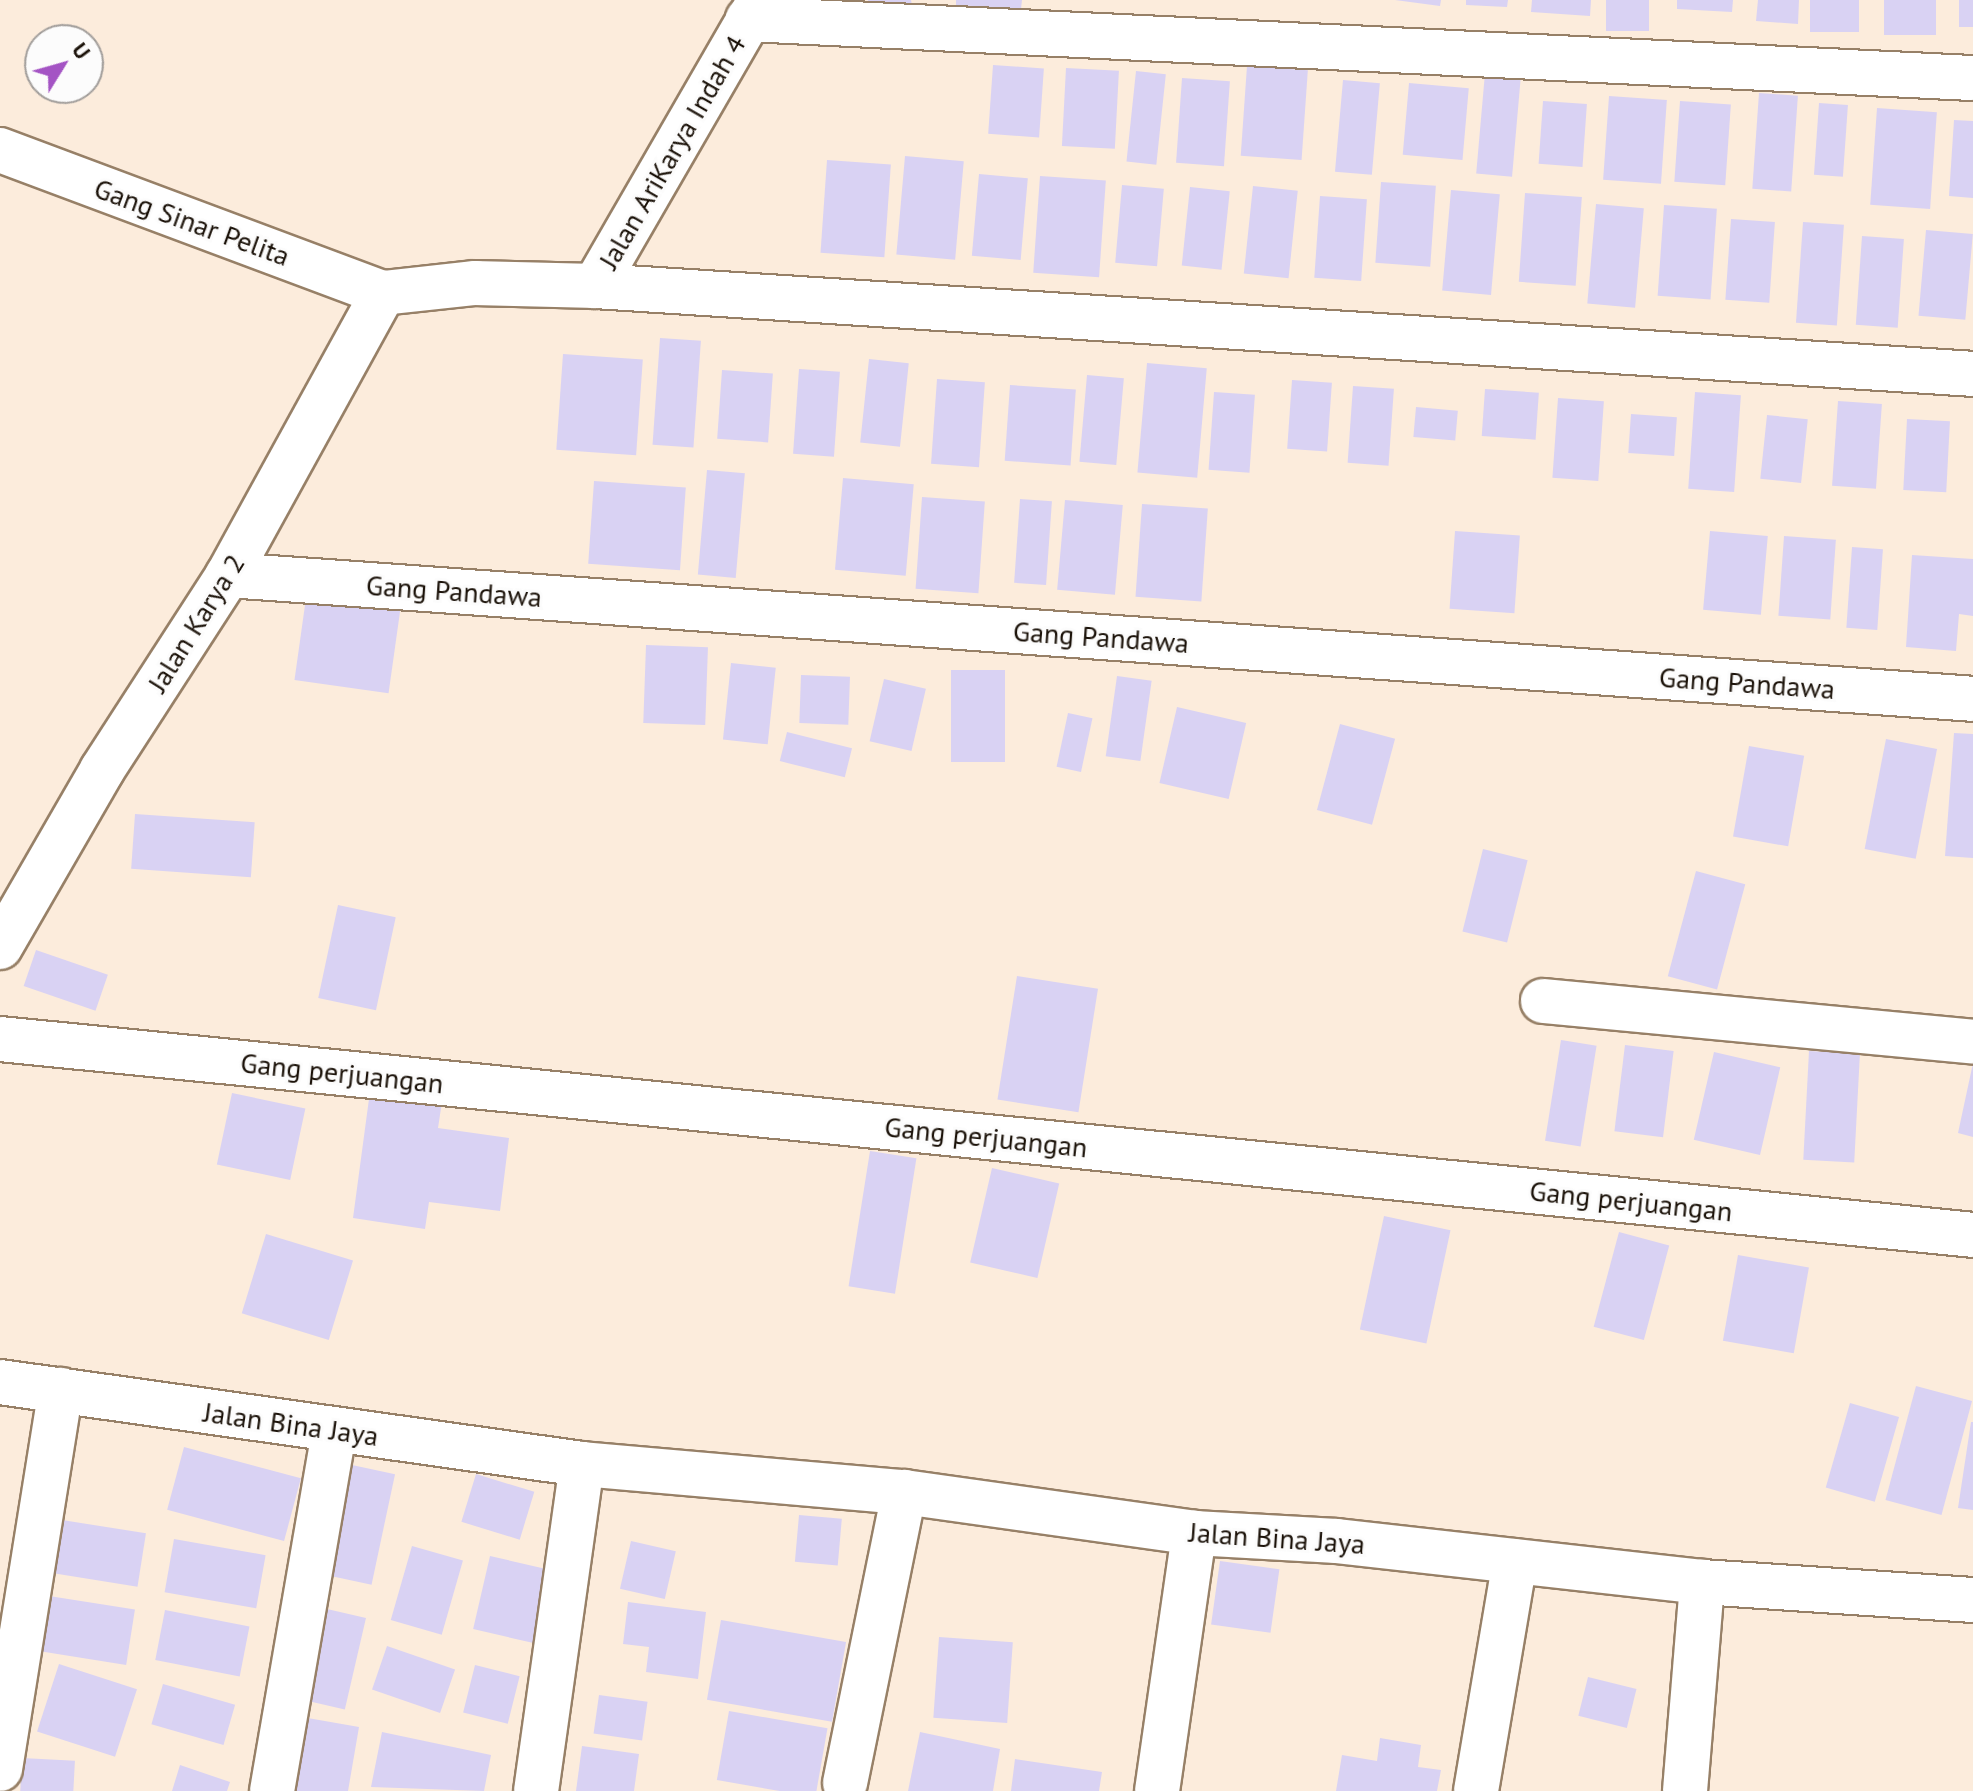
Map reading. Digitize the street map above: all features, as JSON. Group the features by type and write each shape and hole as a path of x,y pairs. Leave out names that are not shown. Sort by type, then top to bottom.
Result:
{"street":[{"path":"754,10 1973,78"},
{"name":"Jalan AriKarya Indah 4","path":"383,293 475,283 595,286 754,10"},
{"name":"Gang Sinar Pelita","path":"0,150 383,293"},
{"path":"595,286 1973,374"},
{"name":"Jalan Karya 2","path":"0,947 102,770 228,575 383,293"},
{"name":"Gang Pandawa","path":"228,575 1973,699"},
{"path":"1543,1001 1973,1042"},
{"name":"Gang perjuangan","path":"0,1039 1973,1235"},
{"name":"Jalan Bina Jaya","path":"0,1382 582,1464 904,1492 1194,1533 1337,1541 1702,1582 1973,1600"},
{"path":"0,1769 61,1390"},
{"path":"272,1791 334,1431"},
{"path":"536,1791 582,1464"},
{"path":"845,1783 904,1492"},
{"path":"1157,1791 1194,1533"},
{"path":"1476,1791 1515,1561"},
{"path":"1685,1791 1702,1582"}],"building":[{"path":"868,0 911,0 912,5 868,6"},
{"path":"956,0 1022,0 1021,9 956,5"},
{"path":"1395,0 1441,0 1440,6"},
{"path":"1466,0 1508,0 1507,7 1466,5"},
{"path":"1532,0 1591,0 1590,16 1531,12"},
{"path":"1606,0 1649,0 1649,31 1606,31"},
{"path":"1677,0 1733,0 1732,12 1677,9"},
{"path":"1758,0 1799,0 1798,24 1756,21"},
{"path":"1810,0 1859,0 1859,32 1810,32"},
{"path":"1884,0 1936,0 1936,35 1884,35"},
{"path":"1959,0 1973,0 1973,27 1959,27"},
{"path":"993,65 1044,69 1039,137 988,134"},
{"path":"1247,66 1308,70 1302,160 1241,156"},
{"path":"1066,68 1119,71 1115,149 1062,146"},
{"path":"1136,71 1166,74 1156,165 1126,162"},
{"path":"1485,73 1521,76 1512,177 1476,174"},
{"path":"1182,78 1230,81 1224,166 1176,163"},
{"path":"1343,80 1380,83 1372,175 1335,172"},
{"path":"1409,83 1469,88 1462,160 1403,155"},
{"path":"1759,93 1798,96 1791,191 1752,189"},
{"path":"1609,96 1667,100 1661,184 1603,180"},
{"path":"1543,101 1587,104 1582,167 1539,164"},
{"path":"1680,101 1731,105 1725,185 1674,182"},
{"path":"1819,103 1848,105 1843,177 1814,175"},
{"path":"1877,108 1937,112 1930,209 1870,205"},
{"path":"1954,120 1973,121 1973,198 1949,196"},
{"path":"905,156 964,161 955,260 896,255"},
{"path":"827,160 891,164 884,257 821,253"},
{"path":"979,174 1028,178 1021,260 972,256"},
{"path":"1040,176 1106,181 1099,277 1033,273"},
{"path":"1381,182 1436,186 1430,267 1375,263"},
{"path":"1122,185 1164,189 1157,266 1115,263"},
{"path":"1253,186 1298,191 1289,278 1244,274"},
{"path":"1190,187 1230,191 1222,270 1182,266"},
{"path":"1451,190 1500,194 1491,295 1442,291"},
{"path":"1525,193 1582,197 1576,286 1519,282"},
{"path":"1320,196 1367,199 1361,281 1314,278"},
{"path":"1596,204 1644,208 1635,308 1587,304"},
{"path":"1664,205 1717,209 1711,299 1658,296"},
{"path":"1731,219 1775,222 1769,303 1725,300"},
{"path":"1803,222 1844,225 1837,326 1796,323"},
{"path":"1926,230 1973,234 1965,320 1919,316"},
{"path":"1862,236 1904,239 1898,328 1856,325"},
{"path":"660,338 701,341 693,448 653,445"},
{"path":"563,354 643,360 636,455 556,450"},
{"path":"869,359 909,363 900,447 860,443"},
{"path":"1147,363 1207,368 1197,478 1137,473"},
{"path":"799,369 840,372 834,457 793,454"},
{"path":"722,370 773,374 768,442 717,439"},
{"path":"1087,375 1124,378 1116,465 1079,462"},
{"path":"937,379 985,382 979,467 931,464"},
{"path":"1292,380 1332,383 1327,452 1287,449"},
{"path":"1010,385 1076,390 1071,465 1005,461"},
{"path":"1353,386 1394,389 1389,466 1348,463"},
{"path":"1485,389 1539,393 1536,440 1482,436"},
{"path":"1214,392 1255,395 1249,473 1209,470"},
{"path":"1695,392 1741,395 1734,492 1688,489"},
{"path":"1558,398 1604,401 1598,481 1552,478"},
{"path":"1838,401 1882,404 1876,489 1832,486"},
{"path":"1416,407 1458,411 1455,441 1413,437"},
{"path":"1631,414 1677,417 1674,456 1628,453"},
{"path":"1767,415 1808,419 1801,483 1760,479"},
{"path":"1907,419 1950,421 1946,492 1903,490"},
{"path":"707,470 745,473 736,578 698,575"},
{"path":"843,478 914,484 906,576 835,570"},
{"path":"594,481 686,487 680,570 588,564"},
{"path":"922,497 985,501 978,593 916,589"},
{"path":"1020,499 1052,501 1046,585 1014,583"},
{"path":"1065,500 1123,505 1115,595 1057,590"},
{"path":"1142,504 1208,509 1201,601 1136,597"},
{"path":"1455,531 1520,536 1514,613 1450,609"},
{"path":"1710,531 1768,536 1761,615 1703,610"},
{"path":"1784,536 1836,540 1830,619 1778,616"},
{"path":"1852,547 1883,549 1877,630 1846,628"},
{"path":"1912,555 1973,559 1973,616 1959,614 1956,651 1906,647"},
{"path":"307,591 401,604 389,693 294,680"},
{"path":"646,645 708,647 705,725 643,723"},
{"path":"731,663 776,668 768,744 723,740"},
{"path":"951,670 1005,670 1005,762 951,762"},
{"path":"801,675 850,677 848,725 799,723"},
{"path":"1117,676 1152,681 1140,761 1106,756"},
{"path":"884,679 926,689 912,751 870,741"},
{"path":"1177,707 1246,723 1229,799 1159,783"},
{"path":"1068,713 1092,718 1081,772 1057,767"},
{"path":"1340,724 1395,739 1372,825 1317,810"},
{"path":"787,732 852,748 845,777 780,761"},
{"path":"1954,733 1973,734 1973,858 1945,856"},
{"path":"1886,739 1937,749 1916,859 1865,849"},
{"path":"1749,746 1804,756 1788,846 1733,837"},
{"path":"135,814 255,822 251,877 131,869"},
{"path":"1483,849 1528,860 1507,943 1462,931"},
{"path":"1696,871 1745,884 1717,989 1668,976"},
{"path":"338,905 396,917 376,1010 318,998"},
{"path":"36,950 108,975 95,1011 24,986"},
{"path":"1017,976 1098,989 1078,1112 997,1099"},
{"path":"1561,1040 1597,1046 1581,1146 1545,1141"},
{"path":"1625,1045 1674,1051 1663,1137 1614,1131"},
{"path":"1809,1051 1860,1054 1854,1163 1803,1160"},
{"path":"1714,1052 1780,1067 1760,1155 1694,1140"},
{"path":"1973,1063 1973,1137 1958,1133"},
{"path":"371,1084 443,1095 438,1128 509,1138 500,1211 429,1202 425,1229 353,1218"},
{"path":"232,1093 305,1109 290,1180 217,1164"},
{"path":"870,1151 916,1158 895,1294 849,1286"},
{"path":"992,1168 1059,1184 1037,1278 970,1263"},
{"path":"1384,1216 1451,1230 1426,1344 1360,1329"},
{"path":"1619,1232 1669,1245 1644,1340 1594,1327"},
{"path":"266,1234 353,1261 329,1340 242,1313"},
{"path":"1738,1255 1809,1268 1794,1353 1723,1341"},
{"path":"1916,1386 1972,1401 1941,1515 1885,1500"},
{"path":"1850,1403 1899,1417 1875,1502 1826,1488"},
{"path":"1973,1422 1973,1510 1958,1508"},
{"path":"184,1447 301,1478 284,1541 167,1510"},
{"path":"352,1465 395,1474 372,1585 329,1576"},
{"path":"476,1474 534,1492 520,1540 461,1522"},
{"path":"799,1515 842,1519 838,1566 795,1562"},
{"path":"62,1520 146,1533 138,1587 54,1573"},
{"path":"174,1539 266,1555 256,1608 165,1592"},
{"path":"631,1541 676,1551 665,1599 620,1589"},
{"path":"412,1546 463,1561 442,1635 391,1620"},
{"path":"490,1556 550,1570 534,1643 473,1629"},
{"path":"1220,1561 1279,1569 1271,1633 1211,1624"},
{"path":"49,1596 135,1610 126,1665 40,1651"},
{"path":"628,1602 706,1612 698,1679 646,1672 649,1647 623,1644"},
{"path":"327,1609 366,1618 345,1710 306,1701"},
{"path":"165,1610 249,1626 240,1676 155,1660"},
{"path":"721,1620 846,1642 832,1722 707,1700"},
{"path":"939,1637 1013,1642 1007,1723 933,1718"},
{"path":"387,1646 455,1669 440,1713 372,1689"},
{"path":"59,1664 137,1689 115,1757 37,1732"},
{"path":"475,1665 520,1676 508,1724 463,1713"},
{"path":"1588,1677 1637,1689 1627,1728 1578,1716"},
{"path":"163,1684 235,1705 224,1745 151,1724"},
{"path":"599,1695 648,1702 642,1740 594,1734"},
{"path":"729,1711 827,1728 816,1791 780,1791 717,1780"},
{"path":"302,1717 359,1727 348,1791 290,1791"},
{"path":"382,1732 491,1755 484,1791 371,1787"},
{"path":"920,1732 1000,1749 993,1791 908,1791"},
{"path":"1380,1738 1421,1745 1418,1767 1441,1770 1437,1791 1336,1791 1342,1755 1377,1761"},
{"path":"582,1746 639,1754 634,1791 576,1791"},
{"path":"22,1758 75,1761 73,1791 20,1791"},
{"path":"1015,1759 1102,1772 1099,1791 1011,1791"},
{"path":"180,1765 230,1782 227,1791 172,1791"}]}
